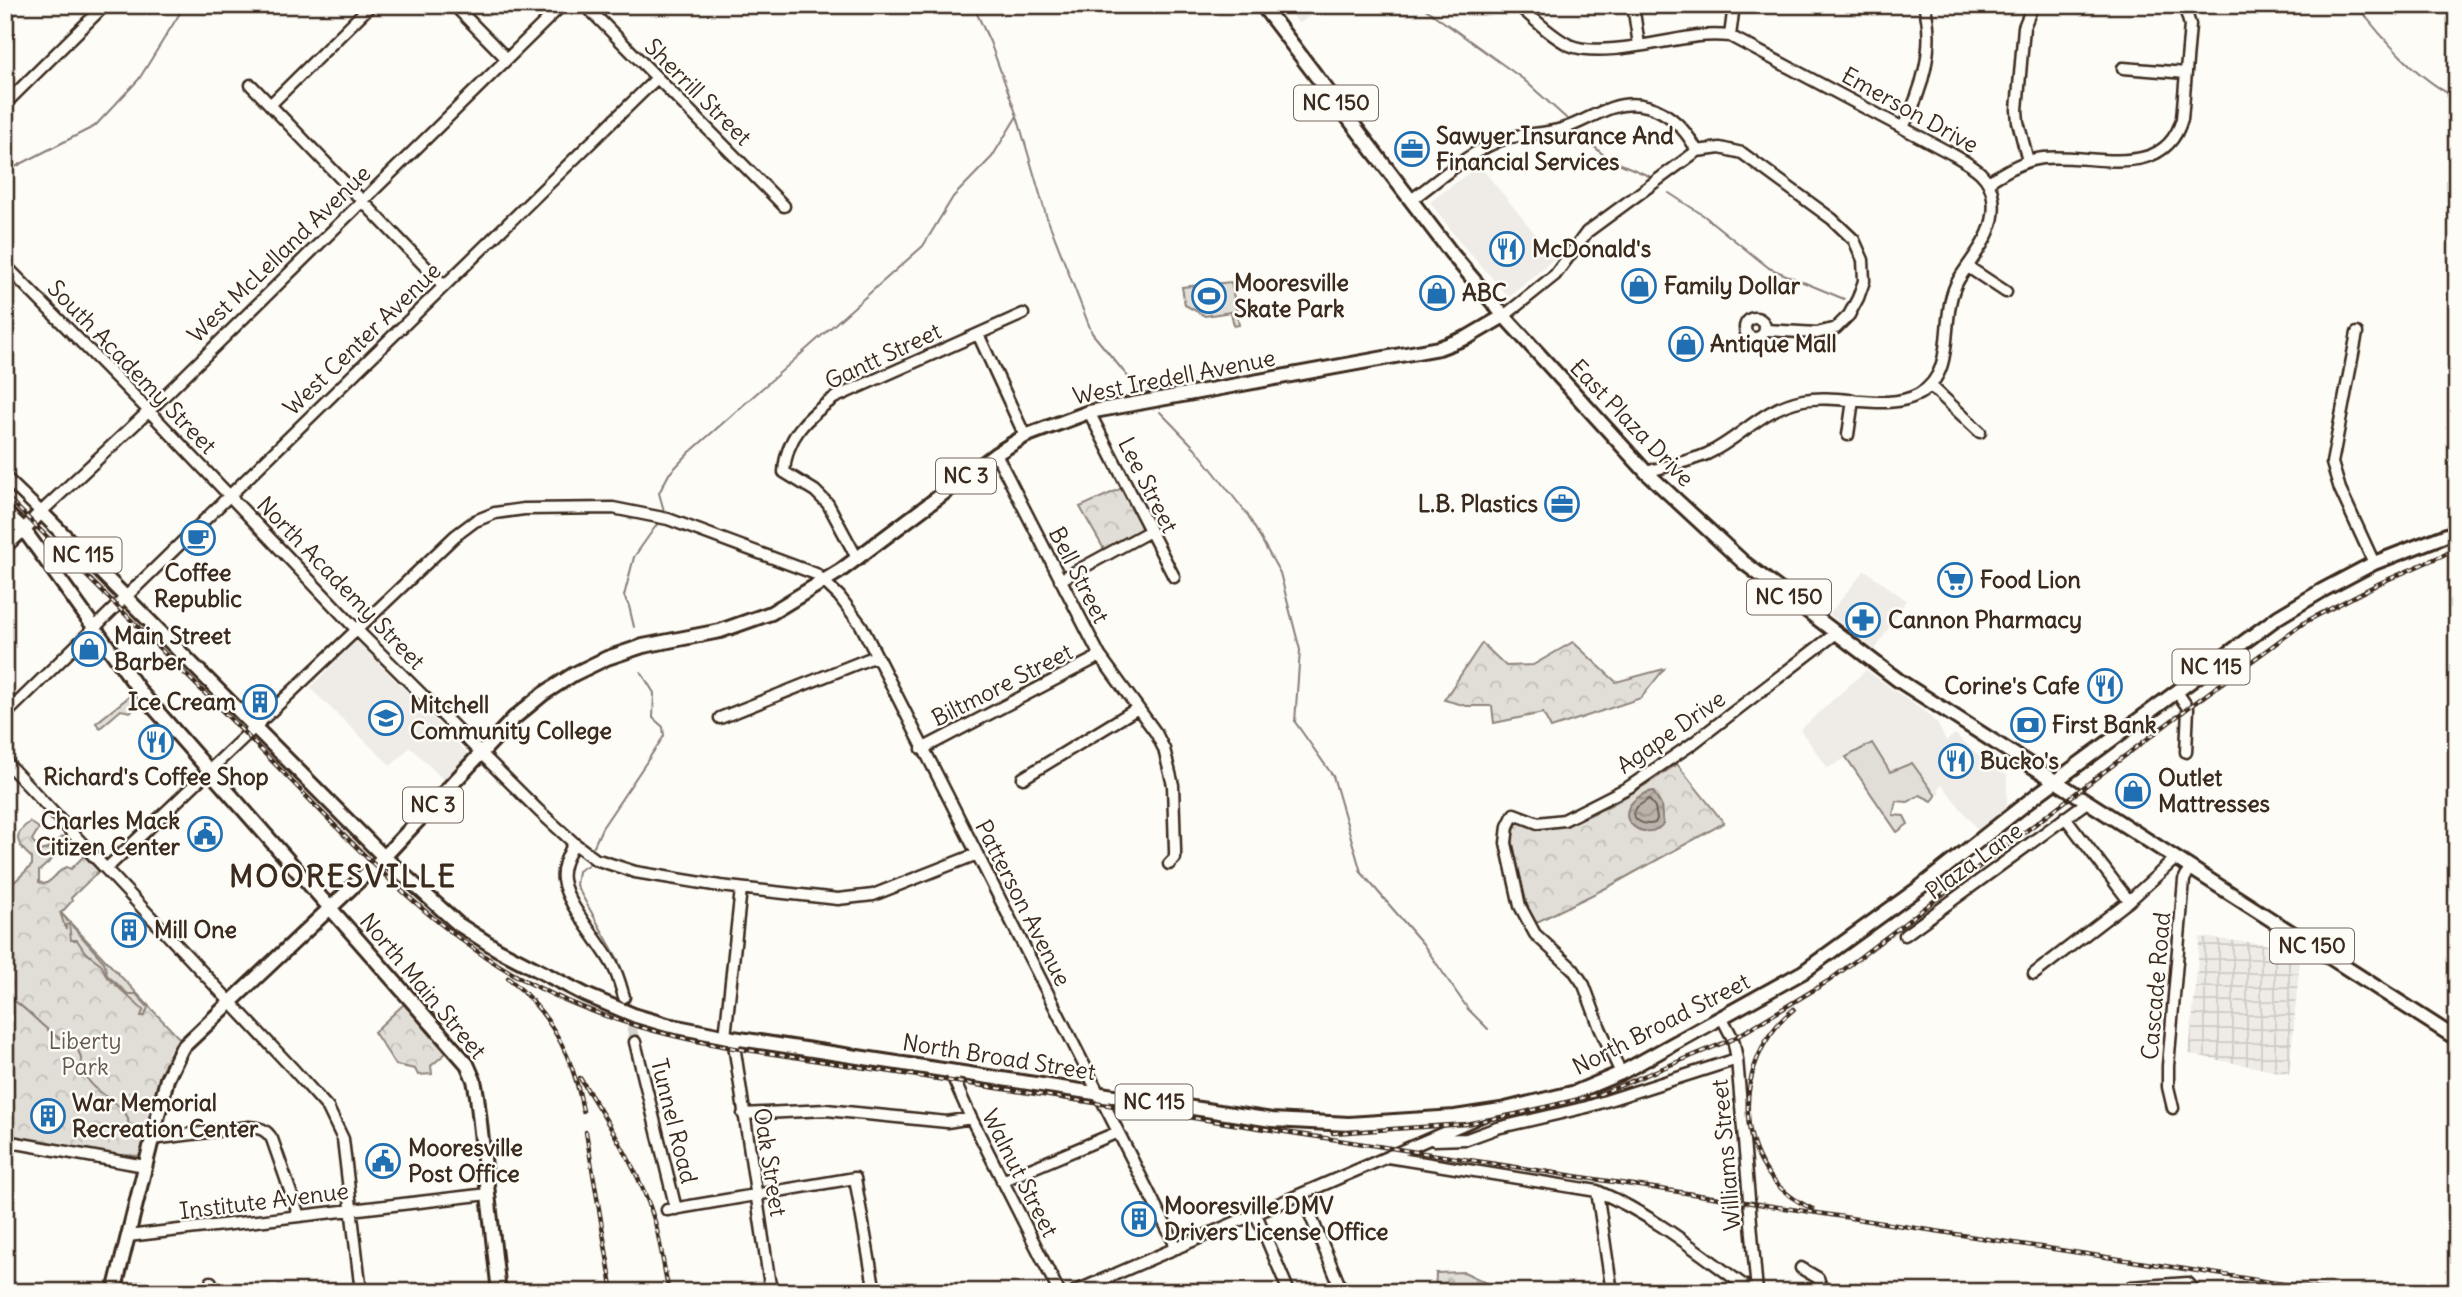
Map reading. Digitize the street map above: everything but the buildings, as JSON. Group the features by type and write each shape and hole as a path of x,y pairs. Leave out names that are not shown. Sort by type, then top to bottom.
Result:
{"main road":[{"name":"East Plaza Drive","path":"1262,5 1411,200 1504,316 1646,472 1743,562 1835,634 1898,680 2055,782"},
{"name":"West Iredell Avenue","path":"330,909 384,857 514,718 543,694 574,674 607,658 643,646 746,624 771,613 825,581 996,454 1025,436 1089,412 1439,348 1468,337 1504,316"},
{"name":"NC 115","path":"5,512 24,530 94,627"},
{"name":"NC 115","path":"41,512 125,597"},
{"name":"West McLelland Avenue","path":"24,530 41,512"},
{"name":"NC 115","path":"2055,782 2278,617 2374,563 2457,531"},
{"name":"North Broad Street","path":"125,597 384,857 458,924 497,950 586,995 636,1016 729,1037 1272,1120 1349,1124 1455,1117 1576,1092 1621,1073 1803,972 2055,782"},
{"name":"North Main Street","path":"94,627 142,694 467,1064 477,1097 499,1292"},
{"name":"NC 150","path":"2055,782 2457,1039"},
{"name":"NC 3","path":"114,1292 173,1063 190,1039 330,909"}],"street":[{"path":"5,104 105,5"},
{"path":"270,105 370,5"},
{"path":"454,5 507,59"},
{"name":"West McLelland Avenue","path":"41,512 149,411 562,5"},
{"name":"Sherrill Street","path":"585,5 784,206"},
{"name":"Emerson Drive","path":"1518,5 1571,46 1602,50 1699,36 1730,36 1903,127 1980,172 1993,195 1992,222 1987,237 1958,280 1951,299 1945,355 1941,369 1931,386"},
{"path":"1633,5 1639,44"},
{"path":"1730,36 1734,5"},
{"path":"1903,127 1916,103 1923,82 1928,27 1924,5"},
{"path":"2028,161 2017,110 2024,27 2033,5"},
{"path":"1988,182 2028,161 2065,157 2132,160 2161,153 2179,132 2182,119 2190,25 2184,5"},
{"path":"2123,68 2186,73"},
{"name":"West Center Avenue","path":"5,715 657,78"},
{"path":"251,85 443,286"},
{"path":"1411,200 1481,149 1507,138 1552,132 1573,126 1612,108 1630,105 1654,107 1677,121 1697,151 1720,148 1742,153 1832,219 1854,240 1863,260 1864,281 1849,315 1836,328 1817,333 1766,330"},
{"name":"West Iredell Avenue","path":"1504,316 1555,275 1587,232 1697,151"},
{"name":"South Academy Street","path":"5,265 230,496"},
{"path":"1968,267 2006,292"},
{"name":"Gantt Street","path":"857,558 828,504 815,491 784,472 794,437 810,415 834,398 1023,314"},
{"path":"2357,333 2332,463 2340,489 2374,563"},
{"path":"978,334 1025,436"},
{"path":"1646,472 1707,453 1767,413 1784,405 1824,398 1890,402 1906,400 1931,386 1980,432"},
{"path":"1849,435 1853,400"},
{"name":"Lee Street","path":"1089,412 1174,577"},
{"name":"Bell Street","path":"996,454 1100,656 1156,733 1170,767 1173,785 1175,858 1169,864"},
{"path":"5,477 41,512"},
{"name":"North Academy Street","path":"230,496 356,629 574,843 595,859 611,866 741,889 817,899 873,895 976,854"},
{"path":"106,869 356,629 455,536 475,521 510,510 595,508 648,514 684,524 816,574 825,581"},
{"path":"5,548 24,530"},
{"path":"1060,580 1150,531"},
{"name":"Patterson Avenue","path":"825,581 852,611 876,656 1177,1248"},
{"name":"Agape Drive","path":"1621,1073 1584,985 1573,969 1535,934 1526,920 1506,843 1508,826 1514,814 1538,822 1564,820 1629,787 1692,744 1835,634"},
{"path":"720,718 876,656"},
{"name":"Biltmore Street","path":"922,749 1100,656"},
{"path":"2177,692 2188,708 2186,752"},
{"path":"1023,778 1138,708"},
{"path":"5,761 332,1114 343,1139 361,1292"},
{"name":"Plaza Lane","path":"1905,935 2087,802"},
{"path":"2066,817 2129,901"},
{"path":"574,843 565,864 563,882 577,909 615,967 624,997"},
{"path":"2035,974 2129,901 2175,859"},
{"name":"Cascade Road","path":"2173,1108 2168,1087 2168,1066 2184,880 2190,868"},
{"name":"Oak Street","path":"741,889 729,1037 771,1292"},
{"name":"Williams Street","path":"1723,1018 1733,1039 1737,1059 1755,1292"},
{"name":"Tunnel Road","path":"635,1042 672,1210 755,1196"},
{"path":"1430,1140 1467,1139 1497,1128 1587,1107 1737,1059"},
{"name":"Walnut Street","path":"950,1071 1059,1292"},
{"path":"743,1114 827,1110 947,1122 971,1118"},
{"path":"1074,1292 1494,1111"},
{"path":"152,1139 249,1127 261,1128 268,1132 272,1139 299,1216"},
{"path":"1002,1181 1118,1132"},
{"path":"5,1141 145,1166"},
{"path":"1388,1157 1597,1191 1625,1203 1755,1292"},
{"path":"755,1196 855,1178 875,1292"},
{"path":"1597,1191 1612,1292"},
{"name":"Institute Avenue","path":"128,1236 488,1194"},
{"path":"1302,1195 1339,1284 1334,1292"},
{"path":"1256,1214 1289,1292"},
{"path":"1801,1268 1818,1278 1823,1292"},
{"path":"2130,1292 2131,1287 2188,1283 2196,1292"},
{"path":"122,1292 142,1288 152,1292"}],"shaded area":[{"path":"1285,5 1325,5 1299,24"},
{"name":"McDonald's","path":"1479,165 1555,258 1509,297 1458,240 1430,202"},
{"path":"1865,570 1906,600 1875,650 1829,614"},
{"name":"Mitchell Community College","path":"356,640 469,755 446,782 410,747 391,766 310,688"},
{"path":"1866,670 1926,713 1937,723 1946,741 1955,734 1986,762 1991,763 1994,755 2005,762 2000,772 2007,775 2007,807 1978,830 1942,785 1936,796 1912,763 1890,773 1872,744 1828,768 1800,730"},
{"path":"2200,937 2265,944 2300,961 2289,1074 2189,1054"}],"green space":[{"name":"Mooresville Skate Park","path":"1231,282 1239,325 1234,326 1231,312 1205,316 1185,305 1182,287"},
{"path":"1122,488 1141,525 1140,532 1105,551 1080,507"},
{"path":"1573,642 1616,682 1664,669 1641,698 1551,728 1543,713 1494,723 1492,706 1467,706 1444,700 1482,643 1506,666 1533,665"},
{"path":"130,696 138,706 130,712 121,710 100,728 96,723"},
{"path":"1872,743 1890,772 1912,763 1936,796 1932,801 1920,795 1908,802 1896,801 1893,815 1904,816 1908,824 1897,832 1846,757"},
{"path":"1677,764 1724,823 1610,886 1535,923 1528,910 1513,845 1512,837 1518,821 1546,827 1581,819 1633,792"},
{"name":"Liberty Park","path":"30,822 39,828 32,840 40,851 62,837 69,844 39,871 39,882 44,884 64,868 71,869 84,856 99,871 71,898 72,901 61,913 180,1039 171,1053 160,1081 150,1127 140,1156 104,1154 5,1135 5,891 32,865 32,858 18,840 20,831"},
{"path":"60,912 104,962 107,975 128,994 136,994 148,1007 145,1016 141,1016 143,1010 106,976 101,964 85,952 77,940 71,940 69,924 66,925 66,930"},
{"path":"404,1004 446,1053 431,1066 432,1074 418,1075 415,1069 396,1065 374,1032"},
{"path":"1464,1272 1505,1292 1435,1292 1436,1273"}],"water":[{"path":"1653,791 1661,805 1663,824 1656,829 1640,830 1629,821 1629,806 1641,795"}],"waterway":[{"path":"5,172 95,126 139,79 185,5"},
{"path":"973,5 990,42 1017,116 1046,215 1092,333 1138,389"},
{"path":"1420,5 1523,79 1566,118"},
{"path":"2357,5 2402,58 2429,81 2457,98"},
{"path":"664,511 659,493 669,474 689,453 923,246 953,197 992,157 1017,116"},
{"path":"1580,134 1607,158 1649,176"},
{"path":"1669,193 1703,215 1769,268 1844,299"},
{"path":"1160,412 1195,448 1247,514 1280,573 1300,650 1295,722 1333,776 1361,872 1423,944 1468,1009 1488,1029"},
{"path":"634,627 624,596 634,557 658,523"},
{"path":"593,848 602,828 664,736 663,727 653,718 654,693 641,672"},
{"path":"588,865 578,871 576,885 619,961"},
{"path":"5,995 49,1031 76,1047 89,1081 118,1105 128,1119 124,1137"}],"tunnel":[{"path":"624,997 635,1042"}],"railway":[{"path":"5,495 380,871 438,922 500,966 528,982 613,1019 673,1036 734,1048 2336,1292"},
{"path":"1333,1133 1466,1124 1516,1114 1600,1094 1733,1039 1830,980 2305,622 2380,583 2457,549"},
{"path":"508,978 537,1006 558,1037 574,1072 583,1111"},
{"path":"1794,1009 1773,1031 1758,1057 1750,1086 1748,1115 1753,1144 1766,1170 1786,1192 1813,1209"},
{"path":"580,1078 622,1148 649,1203 669,1292"},
{"path":"586,1132 613,1292"}],"place":[{"name":"Sawyer Insurance And Financial Services","path":"1412,149"},
{"name":"McDonald's","path":"1507,249"},
{"name":"Family Dollar","path":"1639,286"},
{"name":"ABC","path":"1437,293"},
{"name":"Mooresville Skate Park","path":"1209,296"},
{"name":"Antique Mall","path":"1686,344"},
{"name":"L.B. Plastics","path":"1562,504"},
{"name":"Coffee Republic","path":"198,538"},
{"name":"Food Lion","path":"1955,580"},
{"name":"Cannon Pharmacy","path":"1863,620"},
{"name":"Main Street Barber","path":"89,649"},
{"name":"Corine's Cafe","path":"2105,686"},
{"name":"Ice Cream","path":"260,702"},
{"name":"Mitchell Community College","path":"386,718"},
{"name":"First Bank","path":"2028,725"},
{"name":"Richard's Coffee Shop","path":"156,742"},
{"name":"Bucko's","path":"1956,761"},
{"name":"Outlet Mattresses","path":"2133,791"},
{"name":"Charles Mack Citizen Center","path":"205,834"},
{"name":"Mill One","path":"129,930"},
{"name":"War Memorial Recreation Center","path":"48,1116"},
{"name":"Mooresville Post Office","path":"383,1161"},
{"name":"Mooresville DMV Drivers License Office","path":"1139,1219"}],"district":[{"name":"MOORESVILLE","path":"343,877"}]}
